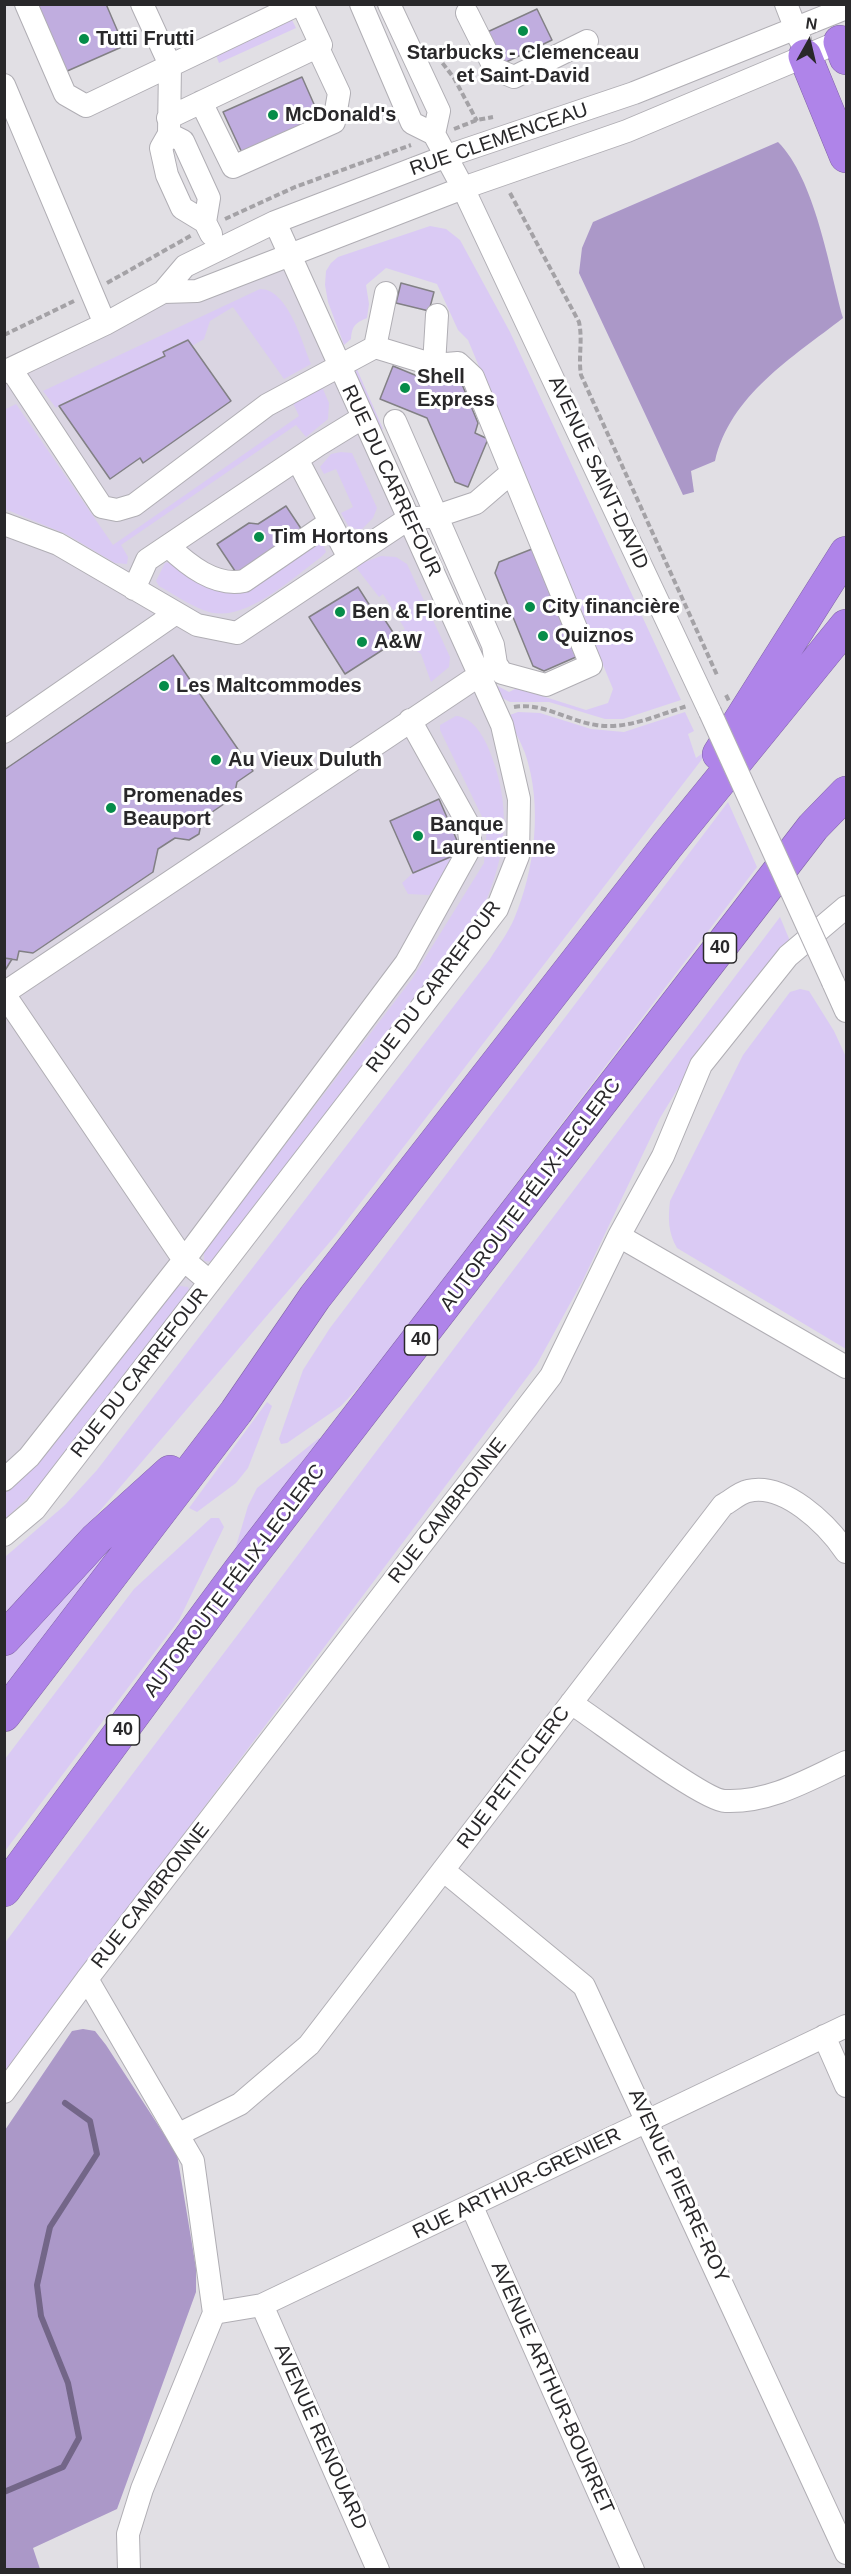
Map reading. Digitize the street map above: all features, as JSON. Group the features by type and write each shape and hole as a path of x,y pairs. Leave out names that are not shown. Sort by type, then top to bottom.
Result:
{"highway":[{"path":"800,42 846,156"},
{"path":"666,847 676,822 846,553"},
{"path":"4,1715 236,1412 315,1297 666,847 846,626"},
{"name":"AUTOROUTE FÉLIX-LECLERC","path":"4,1890 240,1570 813,827 846,793"},
{"path":"4,1639 96,1539 236,1412"}],"street":[{"path":"26,4 64,94 86,106 300,4 321,45 182,115 161,148 167,175 182,208 205,222 218,249"},
{"path":"142,4 171,65 182,115 214,162 233,168 334,122 339,93 317,46"},
{"name":"AVENUE SAINT-DAVID","path":"361,4 412,123 434,134 447,156 716,700 846,1011"},
{"path":"389,4 439,111 434,134"},
{"path":"786,4 800,42"},
{"path":"467,13 495,69 514,77 587,41"},
{"name":"RUE CLEMENCEAU","path":"8,371 105,324 163,292 185,266 274,222 447,156 838,28"},
{"name":"RUE CLEMENCEAU","path":"163,292 197,291 463,188 506,185 627,132 800,42 838,28"},
{"path":"4,85 105,324"},
{"name":"RUE DU CARREFOUR","path":"4,1535 35,1509 497,909 518,856 519,799 487,669 408,519 274,222"},
{"path":"375,347 386,293"},
{"path":"434,365 437,315"},
{"path":"8,371 102,507 117,510 134,505 267,405 375,347 434,365 458,363 473,377 591,665 546,685 487,669"},
{"path":"134,589 147,560 362,418"},
{"path":"210,1282 184,1260 4,993 487,669 494,645 395,421"},
{"path":"380,456 405,445"},
{"path":"297,459 349,558"},
{"path":"4,524 58,544 197,625 237,633 408,519 437,516 476,503 512,472"},
{"path":"168,546 184,561 220,582 234,583 244,581 330,522"},
{"path":"4,732 176,613"},
{"path":"4,1480 29,1457 184,1260 406,963 471,846 468,824 410,720"},
{"name":"RUE CAMBRONNE","path":"4,2092 87,1979 551,1376 619,1236 663,1156 701,1065 788,956 846,907"},
{"path":"619,1236 846,1367"},
{"name":"RUE PETITCLERC","path":"179,2134 240,2104 309,2045 723,1505 746,1491 768,1489 788,1496 836,1537 846,1552"},
{"path":"571,1703 696,1789 722,1802 749,1800 778,1793 846,1762"},
{"name":"AVENUE PIERRE-ROY","path":"443,1870 584,1986 846,2553"},
{"path":"87,1979 193,2161 214,2313 142,2489 128,2534 129,2570"},
{"name":"RUE ARTHUR-GRENIER","path":"214,2313 262,2305 846,2026"},
{"path":"824,2036 846,2086"},
{"name":"AVENUE ARTHUR-BOURRET","path":"471,2207 633,2570"},
{"name":"AVENUE RENOUARD","path":"262,2305 378,2570"}],"path":[{"path":"432,45 454,78 488,143"},
{"path":"477,120 495,117"},
{"path":"506,185 579,322 583,341 579,361 581,375 720,680"},
{"path":"496,711 518,706 549,709 595,725 614,726 634,723 716,700"}],"shaded area":[{"path":"292,20 296,28 219,63 216,55"},
{"path":"778,142 791,158 811,201 843,318 784,363 749,397 734,416 715,461 691,471 694,492 683,495 579,273 582,248 593,222"},
{"path":"430,226 446,229 460,240 510,332 681,700 623,719 605,719 549,702 510,702 502,698 494,684 509,692 517,688 586,710 608,703 613,689 468,340 458,330 437,284 386,268 366,285 369,304 367,318 355,326 351,339 344,345 328,302 325,285 326,271 331,263 338,257"},
{"path":"284,245 502,725 519,799 497,909 5,1535 5,372"},
{"path":"260,289 270,291 286,307 293,318 311,364 284,379 233,307 210,321 204,339 192,346 187,340 164,351 165,356 56,408 43,391"},
{"path":"356,367 383,429 379,431 351,369"},
{"path":"322,387 329,403 328,419 306,437 296,425 121,545 128,557 127,564 115,563 66,534 5,509 4,410 16,404 113,545 299,416 293,403"},
{"path":"352,453 377,508 373,518 361,530 349,527 341,513 353,507 336,469 324,474 320,467 331,454"},
{"path":"322,541 326,552 320,558 265,598 249,607 233,612 218,614 203,610 159,586 156,581 165,563 170,562 209,583"},
{"path":"381,556 396,557 407,564 450,657 449,667 431,682 421,654 408,645 400,632 405,629 383,594 379,597 355,566"},
{"path":"518,712 540,713 591,729 624,732 685,712 694,731 688,734 696,758 704,752 706,754 335,1236 98,1513 5,1616 5,1557 65,1505 97,1470 490,959 509,929 527,880 535,815 531,773 523,748 507,716"},
{"path":"456,716 471,722 482,735 497,771 502,796 504,820 498,866 481,913 469,937 217,1262 204,1261 204,1251 412,979 484,863 487,827 440,730 440,725"},
{"path":"728,802 757,867 371,1374 341,1406 287,1443 281,1444 279,1439 303,1370 330,1328"},
{"path":"455,855 429,895 408,894 402,883 413,873"},
{"path":"780,917 790,941 694,1062 660,1118 583,1280 537,1364 5,2072 4,1944"},
{"path":"800,989 809,991 834,1031 846,1057 846,1349 677,1248 669,1225 670,1201 743,1055 790,992"},
{"path":"180,1286 188,1287 190,1293 62,1465 5,1519 4,1494 48,1452 174,1289"},
{"path":"267,1402 272,1406 248,1468 236,1483 197,1512 189,1508"},
{"path":"319,1438 323,1441 234,1553 248,1506 257,1488"},
{"path":"211,1518 219,1518 224,1527 179,1620 5,1851 5,1759 134,1589"},
{"path":"108,1549 111,1551 5,1693 4,1654"},
{"path":"83,2029 95,2031 106,2045 177,2154 196,2268 196,2292 117,2509 33,2548 40,2569 5,2570 5,2130 72,2031"}],"building":[{"path":"34,4 106,4 124,46 65,72"},
{"path":"537,9 552,40 498,66 483,34"},
{"path":"302,77 321,120 243,155 223,112"},
{"path":"401,283 434,292 429,311 396,303"},
{"path":"188,340 231,401 143,463 140,458 110,479 59,406 165,356 163,352"},
{"path":"393,366 439,385 459,377 478,423 475,433 488,439 468,487 455,482 427,418 380,399"},
{"name":"Tim Hortons","path":"286,506 302,530 237,574 217,544 249,523 258,524"},
{"path":"532,549 576,657 544,671 533,666 495,573 499,562"},
{"path":"358,587 379,620 383,617 398,640 345,674 309,617"},
{"name":"Promenades Beauport","path":"173,655 253,771 237,782 234,797 202,819 199,834 189,840 175,838 158,849 153,872 33,953 19,951 17,960 4,958 4,770"},
{"path":"439,799 459,845 455,855 413,873 390,821"},
{"path":"4,958 12,959 4,972"}],"waterway":[{"path":"4,2492 63,2467 79,2438 68,2383 41,2316 37,2285 50,2227 97,2154 90,2121 65,2103"}],"place":[{"name":"Starbucks - Clemenceau et Saint-David","path":"523,31"},
{"name":"Tutti Frutti","path":"84,39"},
{"name":"McDonald's","path":"273,115"},
{"name":"Shell Express","path":"405,388"},
{"name":"Tim Hortons","path":"259,537"},
{"name":"City financière","path":"530,607"},
{"name":"Ben & Florentine","path":"340,612"},
{"name":"Quiznos","path":"543,636"},
{"name":"A&W","path":"362,642"},
{"name":"Les Maltcommodes","path":"164,686"},
{"name":"Au Vieux Duluth","path":"216,760"},
{"name":"Promenades Beauport","path":"111,808"},
{"name":"Banque Laurentienne","path":"418,836"}]}
